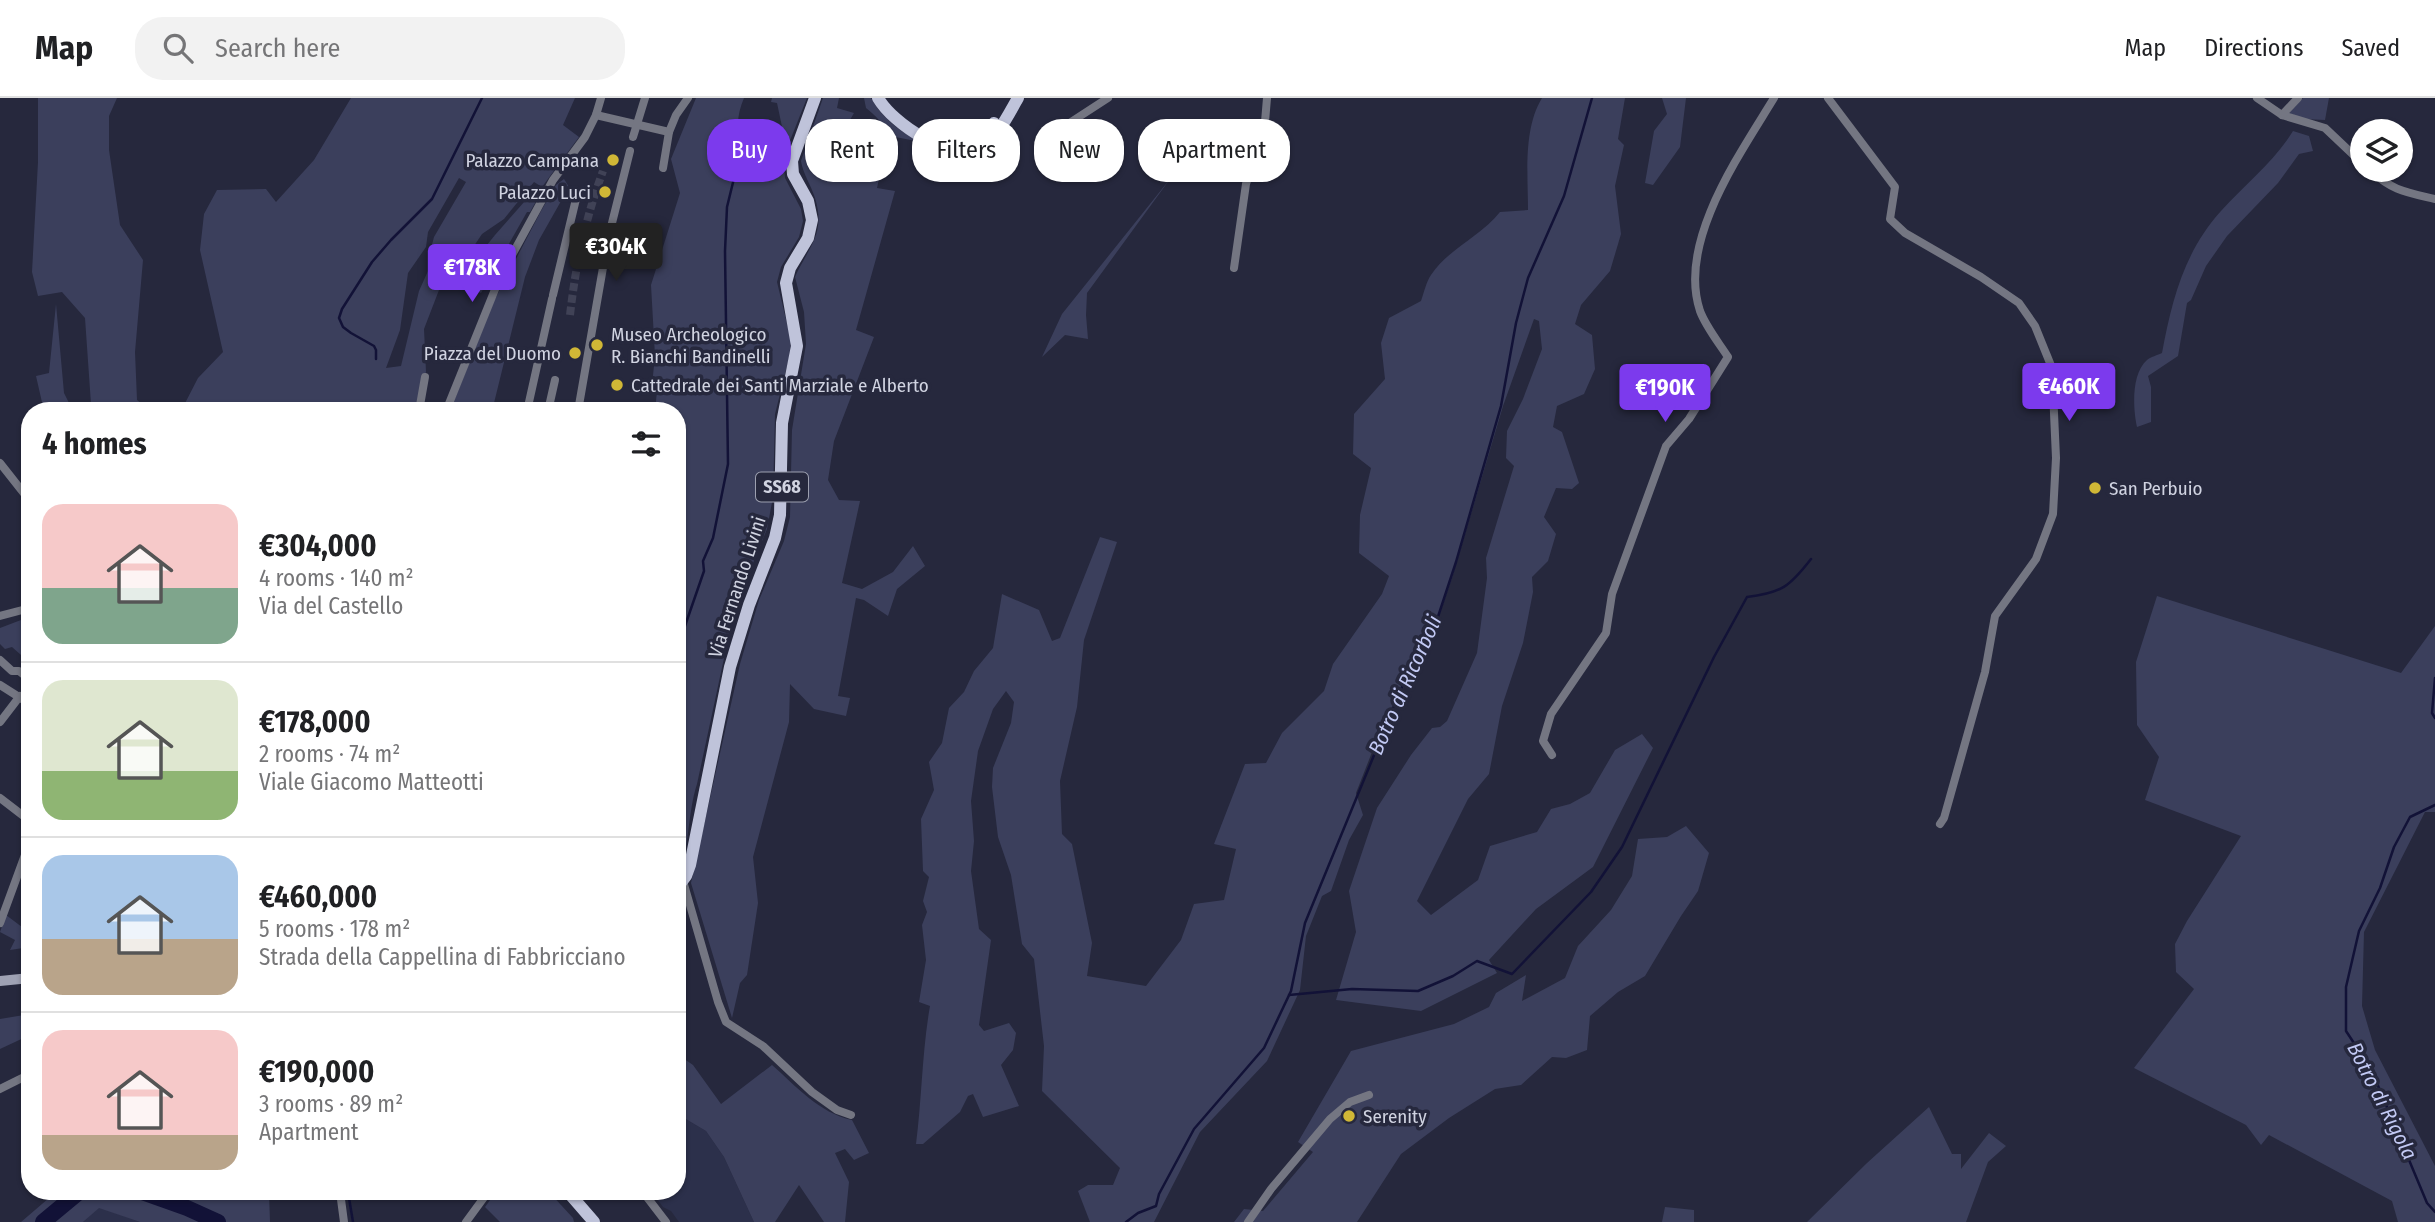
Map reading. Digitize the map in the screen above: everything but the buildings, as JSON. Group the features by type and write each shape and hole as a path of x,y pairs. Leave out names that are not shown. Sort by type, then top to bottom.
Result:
{"main road":[{"name":"Via Fernando Livini","path":"686,872 691,861 728,675 747,611 773,544 780,515 782,423 797,346 785,285 790,268 809,234 812,220 808,201 793,174 792,161 815,98"},
{"path":"882,103 898,122 920,136 955,149 966,150 980,146 992,137 1017,98"},
{"path":"0,981 21,979"},
{"path":"575,1200 594,1222"}],"street":[{"path":"450,402 500,277 553,180 585,138 596,115 600,98"},
{"path":"634,137 645,98"},
{"path":"663,168 669,132 682,98"},
{"path":"676,115 688,98"},
{"path":"1076,119 1108,98"},
{"path":"1234,268 1245,184 1264,127 1267,98"},
{"path":"1552,755 1543,741 1551,714 1605,633 1612,594 1666,446 1689,419 1728,357 1701,314 1696,297 1697,253 1721,185 1774,98"},
{"path":"1828,98 1895,187 1890,219 1905,233 1981,276 2019,303 2035,326 2052,368 2056,457 2053,514 2036,559 1996,616 1986,672 1940,824"},
{"path":"2257,98 2282,115 2325,128 2350,152"},
{"path":"2282,115 2298,98"},
{"path":"596,115 669,132"},
{"path":"580,402 608,239 630,151"},
{"path":"2383,182 2399,191 2435,199"},
{"path":"529,402 576,199"},
{"path":"421,402 425,377"},
{"path":"550,402 555,380"},
{"path":"0,463 21,490"},
{"path":"0,616 21,610"},
{"path":"0,660 12,671 21,672"},
{"path":"9,689 13,681 12,671"},
{"path":"0,685 20,696 0,722"},
{"path":"0,798 21,814"},
{"path":"0,923 21,866"},
{"path":"17,888 21,879"},
{"path":"686,903 726,1021 763,1046 812,1092 837,1110 851,1115"},
{"path":"0,1089 21,1078"},
{"path":"1248,1222 1271,1189 1330,1119 1350,1102 1369,1095"},
{"path":"341,1200 344,1222"},
{"path":"466,1222 482,1200"},
{"path":"648,1200 666,1222"}],"shaded area":[{"path":"38,98 117,98 109,116 109,150 120,225 143,260 135,352 137,400 140,402 91,402 85,318 62,292 38,296 32,272 38,162"},
{"path":"351,98 575,98 563,125 579,137 542,187 534,182 504,219 482,234 464,261 446,260 441,264 466,271 532,193 539,196 481,293 444,277 424,329 426,372 417,402 186,402 198,378 223,352 200,250 204,214 217,190 266,189 276,202 314,160","holes":["459,178 466,182 434,237 428,260 439,265 428,271 419,291 401,366 386,368 400,330 408,273 426,247 428,232"]},
{"path":"696,98 744,98 738,119 707,119 707,182 787,182 801,209 803,221 799,237 781,267 777,282 791,340 775,414 773,497 767,529 735,607 686,844 686,402 656,402 657,391 652,385 655,356 651,285 680,193 671,159"},
{"path":"772,98 807,98 791,138 791,119 780,119 777,103 771,102"},
{"path":"823,98 839,98 837,108 854,113 851,119 816,119"},
{"path":"864,98 871,98 887,119 878,119 866,108"},
{"path":"1542,98 1625,98 1618,139 1624,145 1615,186 1621,234 1610,271 1581,305 1575,324 1592,335 1595,369 1584,394 1557,406 1553,427 1562,432 1579,483 1572,489 1556,488 1544,517 1556,534 1548,561 1532,577 1533,592 1523,643 1502,706 1489,774 1468,799 1417,901 1431,915 1478,880 1490,846 1537,832 1551,809 1570,804 1590,793 1615,750 1642,734 1653,748 1593,867 1536,909 1489,960 1497,973 1421,1011 1336,1000 1356,932 1349,891 1377,808 1432,728 1440,727 1447,721 1477,653 1487,578 1486,558 1514,466 1506,458 1507,431 1523,399 1542,349 1539,321 1534,319 1503,406 1452,578 1429,645 1385,719 1356,793 1363,815 1349,840 1331,891 1322,896 1306,936 1300,990 1267,1061 1200,1132 1154,1222 1090,1222 1078,1191 1088,1185 1113,1185 1120,1168 1042,1091 1044,1046 1034,959 1022,944 1011,875 998,837 992,787 993,768 1011,723 1014,702 1006,691 993,709 978,751 971,801 974,841 971,871 979,929 991,940 979,1025 984,1031 1009,1023 1016,1033 1013,1050 1001,1065 1019,1106 983,1117 973,1094 968,1096 960,1112 923,1144 916,1144 930,1006 919,1002 926,960 922,925 927,912 923,901 929,877 923,871 921,819 934,790 929,762 942,743 949,708 964,692 974,671 993,648 1002,594 1039,610 1052,641 1060,638 1100,537 1117,542 1084,640 1077,707 1060,781 1062,834 1072,844 1092,943 1087,976 1146,986 1181,940 1194,904 1224,900 1236,849 1214,844 1245,764 1266,763 1282,733 1324,691 1333,664 1382,594 1389,576 1359,553 1360,515 1371,468 1353,454 1354,414 1385,379 1381,343 1389,318 1421,301 1428,281 1438,266 1500,212 1528,210 1529,138"},
{"path":"1662,98 1686,98 1680,147 1653,185 1645,183 1654,131 1667,114"},
{"path":"2303,98 2329,98 2325,120 2304,119 2289,113"},
{"path":"898,128 912,137 912,140 898,138"},
{"path":"2293,131 2309,136 2313,151 2299,154 2278,183 2227,236 2206,266 2191,300 2187,303 2178,356 2148,376 2151,387 2151,422 2137,427 2134,402 2138,374 2147,360 2162,353 2175,296 2189,260 2208,227 2268,163"},
{"path":"805,150 805,175 803,170 801,161"},
{"path":"564,179 569,187 539,240 525,277 494,402 454,402 494,301 556,185"},
{"path":"808,182 878,182 877,188 895,191 856,330 874,337 834,441 828,480 839,500 860,501 842,583 862,589 893,572 913,546 925,566 897,589 888,616 864,600 856,598 838,696 850,698 846,716 814,709 790,684 789,722 753,857 758,903 747,975 740,983 732,1018 691,883 740,664 759,600 784,541 790,517 792,430 806,344 804,312 795,277 817,231 818,210"},
{"path":"1168,182 1087,293 1088,339 1065,335 1042,357 1062,314"},
{"path":"56,304 64,393 68,402 42,402 36,376 49,373"},
{"path":"2157,596 2401,673 2435,626 2435,812 2425,812 2364,932 2362,1006 2375,1050 2435,1166 2435,1222 2398,1222 2392,1201 2269,1135 2261,1145 2246,1125 2134,1068 2194,989 2176,972 2175,944 2241,836 2145,800 2159,757 2137,725 2136,662"},
{"path":"21,620 21,655 12,647 5,649 0,644 0,628"},
{"path":"1686,826 1709,853 1698,891 1645,976 1618,992 1590,1016 1587,1050 1566,1058 1552,1057 1521,1085 1495,1089 1449,1118 1401,1154 1357,1222 1234,1222 1244,1209 1263,1211 1313,1152 1298,1142 1351,1051 1454,1024 1489,1007 1496,993 1526,975 1522,1001 1565,978 1578,946 1611,910 1632,876 1638,839 1667,837"},
{"path":"6,915 21,926 21,948 10,950 15,940 0,932"},
{"path":"21,1016 21,1039 0,1049 0,1019"},
{"path":"686,1060 693,1065 721,1104 772,1065 819,1105 852,1120 869,1153 854,1160 845,1149 835,1153 849,1182 845,1222 824,1222 799,1185 775,1222 754,1222 724,1157 706,1131 686,1119"},
{"path":"1929,1107 1952,1154 1961,1154 1961,1169 1989,1133 2006,1146 1988,1162 1966,1222 1807,1222 1867,1163"},
{"path":"686,1119 706,1131 724,1157 754,1222 679,1222 671,1211 658,1200 686,1200"},
{"path":"47,1200 269,1200 270,1222 140,1222 99,1208 83,1222 21,1222"},
{"path":"490,1200 556,1200 574,1222 500,1222 485,1207"},
{"path":"99,1207 140,1222 83,1222"},
{"path":"1665,1207 1694,1210 1694,1222 1662,1222"}],"waterway":[{"path":"376,359 374,346 343,327 339,318 342,309 372,262 432,199 482,98"},
{"name":"Botro di Ricorboli","path":"1126,1222 1138,1213 1156,1206 1159,1194 1194,1129 1264,1048 1291,991 1305,923 1407,675 1430,641 1501,406 1516,323 1528,278 1564,196 1592,98"},
{"path":"686,623 704,571 703,561 713,538 728,464 725,251 727,207 733,182"},
{"path":"1289,995 1352,989 1418,991 1453,976 1477,961 1512,974 1591,892 1622,847 1714,657 1747,597 1784,587 1811,559"},
{"name":"Botro di Rigola","path":"2435,678 2432,713 2435,718"},
{"name":"Botro di Rigola","path":"2435,805 2410,817 2394,847 2380,888 2359,931 2346,987 2346,1031 2371,1069 2427,1203 2435,1212"},
{"path":"43,1222 69,1200"},
{"path":"164,1200 218,1222"},
{"path":"349,1200 353,1222"}],"tunnel":[{"path":"570,315 582,242 603,171"}],"place":[{"name":"Palazzo Campana","path":"613,160"},
{"name":"Palazzo Luci","path":"605,192"},
{"name":"Museo Archeologico R. Bianchi Bandinelli","path":"597,345"},
{"name":"Piazza del Duomo","path":"575,353"},
{"name":"Cattedrale dei Santi Marziale e Alberto","path":"617,385"},
{"name":"San Perbuio","path":"2095,488"},
{"name":"Serenity","path":"1349,1116"}]}
